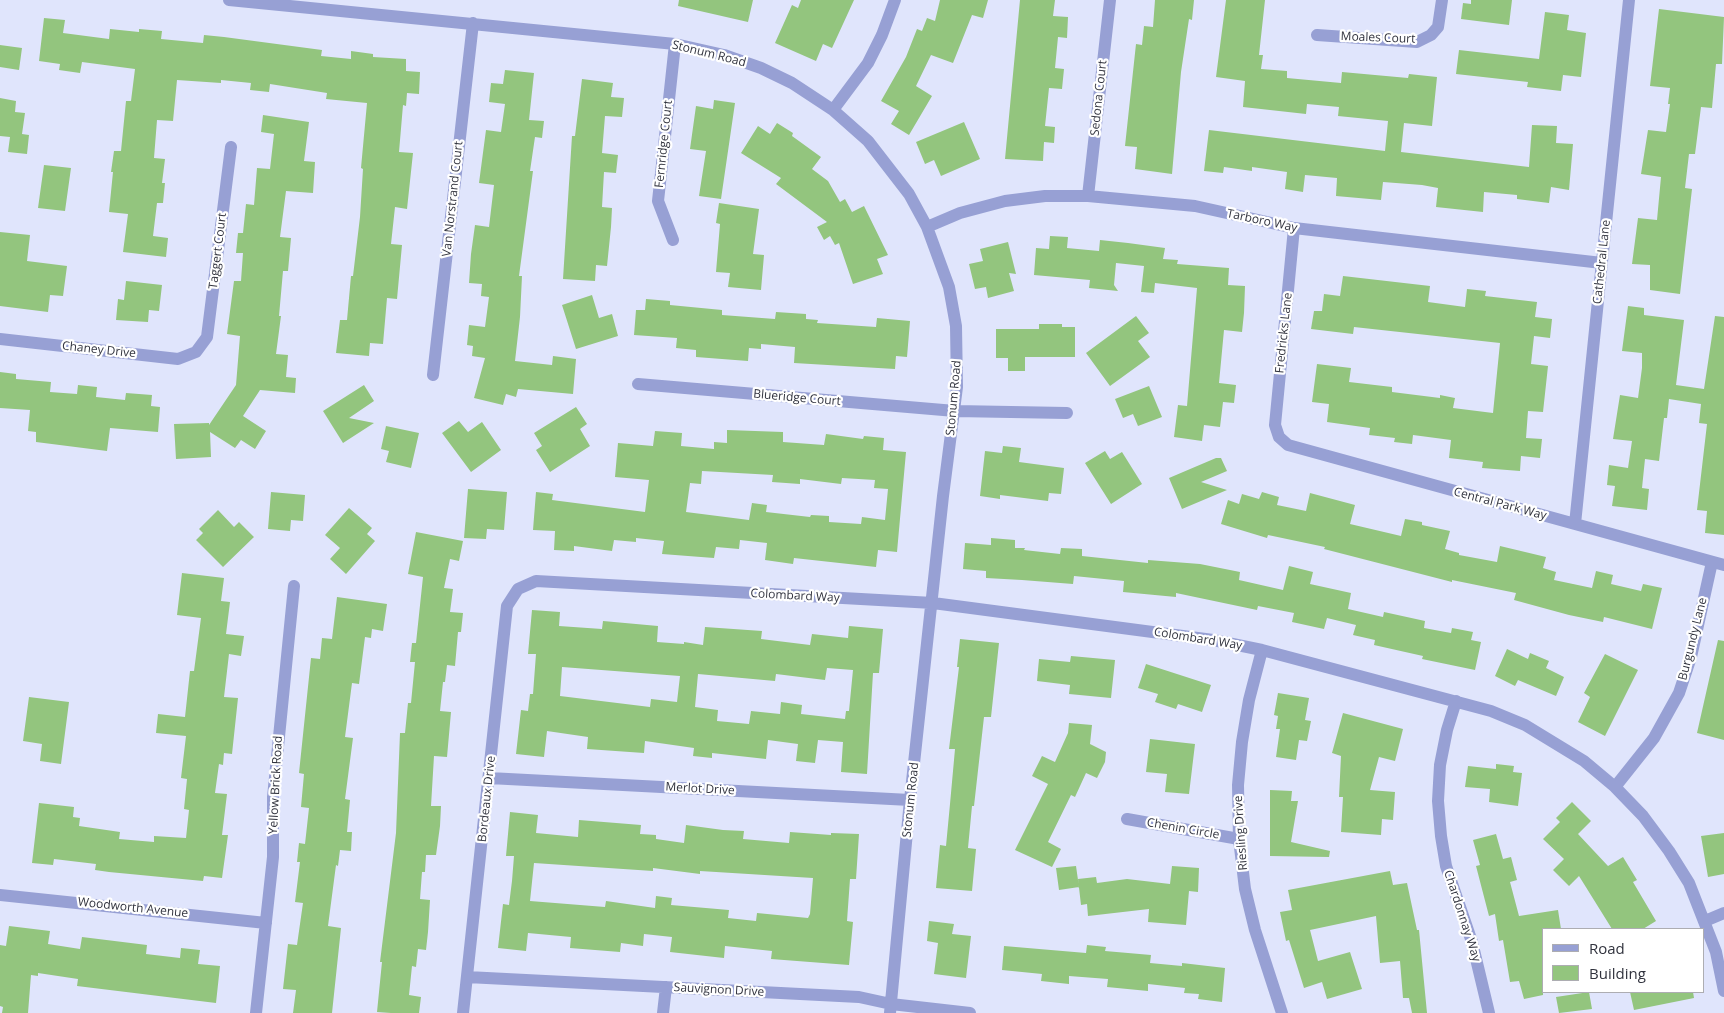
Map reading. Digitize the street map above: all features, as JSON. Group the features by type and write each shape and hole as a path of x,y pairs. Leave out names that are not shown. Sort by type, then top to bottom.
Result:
{"street":[{"name":"Stonum Road","path":"229,0 675,44 724,55 761,68 792,83 834,110 868,141 890,166 909,194 927,226 948,287 956,326 958,359 955,411 943,496 933,603 910,800 890,1009"},
{"path":"834,110 868,63 896,0"},
{"name":"Sedona Court","path":"1088,196 1110,0"},
{"name":"Moales Court","path":"1317,35 1417,42 1431,35 1438,27 1442,0"},
{"name":"Cathedral Lane","path":"1575,524 1629,0"},
{"name":"Van Norstrand Court","path":"433,375 473,23"},
{"name":"Fernridge Court","path":"673,240 658,201 675,44"},
{"name":"Taggert Court","path":"196,352 206,337 231,147"},
{"name":"Tarboro Way","path":"927,226 960,213 1005,201 1045,196 1088,196 1195,206 1294,228 1602,263"},
{"name":"Fredricks Lane","path":"1279,437 1275,425 1294,228"},
{"name":"Chaney Drive","path":"0,339 178,359 196,352"},
{"name":"Blueridge Court","path":"638,384 955,411 1067,413"},
{"name":"Central Park Way","path":"1279,437 1288,445 1298,449 1718,564"},
{"name":"Burgundy Lane","path":"1615,787 1654,738 1679,693 1718,564"},
{"name":"Colombard Way","path":"518,589 536,581 933,603 1203,639 1262,650 1491,711 1533,730 1584,760 1615,787 1643,816 1669,851 1688,883 1716,952 1724,991"},
{"name":"Yellow Brick Road","path":"256,1013 273,857 273,797 294,586"},
{"name":"Bordeaux Drive","path":"463,1013 507,606 518,589"},
{"name":"Riesling Drive","path":"1262,650 1249,700 1242,742 1238,786 1239,839 1245,889 1255,930 1282,1013"},
{"name":"Chardonnay Way","path":"1456,701 1447,730 1440,765 1438,801 1441,836 1453,891 1472,942 1489,1013"},
{"name":"Merlot Drive","path":"489,778 910,800"},
{"name":"Chenin Circle","path":"1127,819 1239,839"},
{"name":"Woodworth Avenue","path":"0,895 266,923"},
{"path":"1705,921 1724,913"},
{"name":"Sauvignon Drive","path":"467,977 859,997 890,1009 970,1013"},
{"path":"664,1013 666,987"}],"building":[{"path":"679,0 753,0 748,22 678,6"},
{"path":"801,0 854,0 832,48 823,44 816,61 775,43 792,5 798,8"},
{"path":"940,0 988,0 983,18 972,15 953,63 931,55 916,86 932,96 909,135 891,124 899,111 881,101 906,57 917,29 922,31 927,18 935,21"},
{"path":"1020,0 1055,0 1053,16 1068,17 1067,38 1058,37 1055,68 1064,69 1062,89 1049,88 1045,126 1055,127 1054,143 1044,142 1043,161 1005,159"},
{"path":"1155,0 1194,0 1192,20 1189,19 1181,72 1172,174 1135,169 1137,147 1125,146 1136,44 1142,45 1144,26 1153,27"},
{"path":"1226,0 1265,0 1259,55 1263,55 1261,69 1287,71 1287,78 1341,83 1342,72 1408,78 1409,74 1437,77 1432,126 1404,123 1401,152 1529,167 1532,125 1557,126 1556,143 1573,144 1569,190 1551,187 1549,203 1517,199 1517,195 1484,192 1483,212 1436,207 1438,188 1422,185 1383,182 1381,200 1336,196 1337,178 1305,175 1303,192 1285,189 1287,172 1252,167 1252,171 1224,167 1223,173 1204,171 1209,130 1385,151 1388,121 1338,116 1339,107 1307,104 1306,114 1243,107 1245,81 1216,77"},
{"path":"1471,0 1512,0 1509,25 1461,19 1463,3 1471,4"},
{"path":"1659,9 1724,17 1722,64 1716,64 1712,108 1701,107 1695,154 1689,154 1685,188 1692,189 1680,294 1650,290 1650,265 1632,264 1638,218 1657,220 1661,177 1641,174 1648,130 1666,132 1670,104 1668,104 1670,88 1650,86"},
{"path":"1545,12 1569,15 1567,30 1586,33 1581,77 1563,75 1561,91 1527,87 1528,82 1456,74 1459,50 1539,59"},
{"path":"44,18 65,20 63,33 109,39 110,29 139,32 139,29 162,31 161,39 203,43 204,35 224,37 322,50 321,56 351,59 351,51 373,54 373,57 406,59 406,71 420,72 419,94 407,93 406,106 403,105 399,152 413,153 407,209 395,207 391,244 402,245 397,299 387,298 383,344 370,343 369,356 336,353 340,320 347,320 351,276 353,276 360,217 363,169 361,168 367,103 326,99 327,93 270,84 269,92 250,90 251,83 221,80 221,83 177,80 173,121 157,120 154,158 165,159 162,183 165,183 163,203 157,203 153,236 168,238 166,257 123,252 128,214 109,212 113,172 111,172 114,151 121,151 126,101 131,101 135,69 82,62 80,73 59,70 60,64 39,61"},
{"path":"0,45 22,48 19,70 0,67"},
{"path":"505,70 534,73 529,120 544,121 542,138 535,137 530,171 533,171 519,276 522,276 515,361 552,365 553,356 576,359 573,394 518,389 516,397 506,394 503,405 474,398 485,358 472,356 473,346 467,345 469,325 485,327 489,297 481,296 482,284 469,283 471,254 475,225 489,227 494,185 479,183 486,130 501,132 505,104 489,102 491,83 503,84"},
{"path":"582,79 613,83 611,97 624,98 622,117 605,116 602,153 618,155 616,173 604,172 602,207 612,208 611,227 607,266 596,265 595,281 563,279 572,136 575,136"},
{"path":"0,98 16,101 15,112 25,113 22,134 29,135 27,154 8,152 10,137 0,136"},
{"path":"714,100 735,103 721,199 699,196 706,151 690,149 696,106 713,109"},
{"path":"263,115 309,122 304,161 315,162 313,193 286,191 280,237 291,238 288,271 283,271 279,316 281,316 276,354 288,355 286,377 296,378 295,393 260,390 243,416 266,431 255,449 241,440 235,448 210,432 211,457 176,459 174,424 209,423 209,425 236,385 240,336 227,334 234,281 241,281 243,253 236,253 238,233 243,233 246,204 254,205 257,168 270,169 274,134 261,132"},
{"path":"964,122 980,159 941,176 934,160 925,164 916,142"},
{"path":"777,123 793,133 792,136 821,157 812,169 828,181 840,202 845,199 852,212 864,206 888,255 877,259 883,274 853,284 839,243 835,245 830,236 824,240 817,227 827,222 776,184 781,178 741,153 758,126 770,134"},
{"path":"44,165 71,168 65,211 38,208"},
{"path":"719,203 759,209 753,254 764,255 761,290 728,287 730,273 716,272 720,224 716,223"},
{"path":"0,232 30,235 27,261 67,266 63,296 50,295 48,312 0,306"},
{"path":"1050,236 1068,237 1067,248 1099,251 1100,240 1128,243 1165,248 1163,259 1178,260 1177,264 1229,268 1228,285 1245,286 1244,313 1242,332 1224,330 1219,383 1236,385 1234,403 1223,402 1220,427 1204,425 1202,441 1174,437 1178,405 1187,406 1197,288 1155,283 1154,293 1141,292 1144,266 1116,263 1114,285 1118,291 1089,288 1090,280 1034,275 1036,248 1049,249"},
{"path":"1008,242 1016,274 1009,273 1014,291 988,298 986,287 975,289 969,264 983,261 980,249"},
{"path":"1343,276 1430,286 1428,302 1465,307 1467,289 1486,291 1485,296 1537,302 1535,317 1552,319 1550,338 1534,336 1531,364 1548,366 1543,412 1528,411 1526,438 1542,439 1540,458 1521,456 1520,471 1482,468 1483,462 1449,458 1451,440 1413,435 1412,444 1394,442 1395,438 1369,435 1370,428 1327,422 1329,404 1312,402 1317,364 1351,368 1349,382 1392,387 1392,392 1440,398 1440,395 1455,398 1453,408 1493,413 1500,343 1354,327 1353,334 1311,329 1314,311 1322,311 1324,294 1340,296"},
{"path":"126,281 162,285 159,311 149,310 148,322 116,320 118,299 124,300"},
{"path":"592,295 599,318 612,314 618,336 576,349 562,305"},
{"path":"646,299 670,301 670,305 722,310 722,315 775,319 776,312 806,314 806,319 818,320 817,323 876,327 877,318 910,321 907,357 896,356 895,369 794,363 795,347 761,344 761,349 749,348 748,361 696,357 696,350 676,348 677,338 634,335 636,310 645,310"},
{"path":"1628,306 1644,308 1644,315 1684,320 1676,385 1704,389 1715,316 1724,317 1724,535 1705,533 1707,511 1697,510 1707,424 1699,423 1701,404 1669,399 1667,418 1664,418 1659,461 1645,459 1642,488 1649,489 1647,510 1612,506 1615,486 1607,485 1609,465 1628,468 1632,441 1613,439 1620,395 1638,398 1642,368 1642,353 1622,351"},
{"path":"1136,316 1149,333 1138,341 1150,357 1110,386 1086,353"},
{"path":"1039,324 1062,324 1062,327 1075,327 1075,357 1025,357 1025,371 1008,371 1008,358 996,358 996,329 1039,329"},
{"path":"0,372 16,374 16,379 51,382 50,392 77,394 78,385 97,387 96,397 125,400 126,393 152,395 151,406 160,407 158,432 110,428 107,451 36,442 36,432 28,431 30,410 0,408"},
{"path":"364,385 374,401 349,418 374,423 343,443 323,411"},
{"path":"1149,386 1162,417 1138,426 1133,414 1123,418 1115,399"},
{"path":"576,407 587,424 580,429 590,446 550,472 536,450 542,446 534,433"},
{"path":"459,421 468,432 482,422 501,450 471,472 442,433"},
{"path":"386,426 419,433 411,468 386,462 389,451 381,449"},
{"path":"727,430 783,432 783,442 824,445 826,434 863,439 864,436 884,438 883,450 906,452 897,552 878,550 876,567 794,558 793,564 765,560 767,543 740,540 739,549 716,547 714,558 662,554 664,541 636,538 636,542 614,540 612,551 574,546 574,551 554,550 555,531 533,530 536,492 553,494 552,500 645,512 649,480 615,477 618,443 653,446 655,431 682,433 681,446 714,449 714,442 727,443","holes":["702,471 773,475 772,482 800,484 800,479 841,484 842,478 875,480 874,488 888,489 885,520 862,517 861,524 829,522 829,516 811,515 810,517 766,512 767,505 752,503 749,520 686,512 690,483 701,484"]},
{"path":"1003,446 1021,448 1019,462 1064,468 1061,494 1049,493 1048,501 1000,495 1000,499 980,496 985,451 1002,453"},
{"path":"1105,451 1110,459 1122,452 1142,484 1111,504 1085,463"},
{"path":"1216,458 1221,458 1227,471 1201,482 1227,490 1182,509 1169,478"},
{"path":"468,489 507,492 504,530 487,529 486,539 464,538"},
{"path":"271,492 305,495 303,521 291,520 290,531 268,529"},
{"path":"1262,492 1279,497 1277,505 1306,511 1310,493 1355,505 1350,524 1401,536 1405,519 1422,522 1422,525 1450,531 1445,549 1459,553 1459,555 1497,562 1500,546 1546,557 1543,568 1556,572 1554,580 1592,588 1596,571 1613,575 1611,584 1641,591 1643,584 1662,588 1652,629 1604,617 1603,622 1569,615 1514,600 1516,593 1452,580 1452,582 1324,549 1325,547 1268,535 1267,538 1221,524 1228,500 1239,504 1242,494 1259,499"},
{"path":"349,508 372,528 367,534 375,541 346,574 330,559 340,548 325,535"},
{"path":"218,510 234,527 239,522 254,537 223,567 196,540 203,533 199,529"},
{"path":"416,532 463,541 459,561 450,559 444,588 453,589 450,612 463,613 461,632 458,632 455,666 447,665 445,682 443,682 440,711 451,712 447,757 434,756 431,806 441,806 440,826 436,855 426,855 425,872 422,872 420,899 430,900 428,932 426,950 418,949 416,967 412,966 409,995 421,997 419,1013 391,1013 377,1012 382,962 380,962 396,833 400,733 405,733 408,703 411,703 415,662 410,662 412,643 416,643 423,577 408,574"},
{"path":"991,538 1015,540 1015,548 1025,548 1024,550 1060,554 1061,548 1082,549 1082,556 1148,563 1148,560 1200,564 1240,572 1239,580 1283,590 1289,566 1313,572 1310,584 1351,593 1348,609 1383,617 1384,612 1425,621 1424,628 1451,633 1452,628 1473,632 1471,640 1481,642 1475,670 1422,659 1423,656 1374,645 1375,640 1353,635 1356,625 1327,618 1324,629 1292,622 1294,613 1258,606 1257,610 1176,593 1176,597 1123,592 1124,581 1074,576 1073,584 986,578 986,571 963,569 965,543 991,545"},
{"path":"182,573 224,578 221,601 230,602 226,634 244,636 241,656 229,654 224,697 238,698 232,754 224,753 223,765 219,764 215,793 227,794 222,835 228,835 222,878 204,876 203,881 109,872 95,870 96,864 54,859 53,865 32,863 39,803 74,807 73,817 80,818 79,826 120,832 119,839 154,842 154,836 186,838 189,810 184,809 187,779 181,778 186,736 156,733 158,714 185,717 190,671 194,671 201,618 177,615"},
{"path":"337,597 387,604 383,631 372,629 371,638 365,637 359,684 352,683 345,737 353,738 345,799 350,800 347,832 352,832 351,851 340,850 338,866 336,865 328,926 341,928 332,1013 293,1013 296,990 283,989 288,944 297,945 303,903 295,902 300,862 297,862 299,843 305,844 309,808 301,807 304,774 299,773 311,658 320,659 322,638 332,639"},
{"path":"532,610 560,612 559,626 602,629 603,621 658,626 657,642 684,644 684,642 703,645 705,627 762,631 761,639 810,645 812,634 848,638 849,626 883,629 879,673 873,673 867,774 841,772 843,742 818,740 815,763 796,761 798,744 768,740 766,759 712,753 712,758 693,756 694,748 645,741 644,753 587,749 588,737 547,731 544,757 516,754 521,710 528,711 530,694 533,694 536,654 528,654","holes":["562,667 680,676 677,702 651,699 650,707 560,696","827,668 853,670 849,711 846,711 845,719 801,714 802,705 781,702 780,714 751,711 749,724 717,721 718,710 695,707 698,674 775,681 776,674 825,680"]},
{"path":"960,639 999,643 991,717 984,717 974,806 972,806 968,848 976,849 972,891 936,888 940,845 946,846 955,749 949,749 959,667 957,667"},
{"path":"1718,640 1724,641 1724,740 1697,733"},
{"path":"1507,649 1528,659 1530,653 1549,661 1546,668 1564,677 1556,696 1518,680 1515,686 1495,676"},
{"path":"1605,654 1638,670 1605,736 1578,722 1590,697 1584,693"},
{"path":"1071,656 1115,660 1111,698 1069,694 1070,685 1037,681 1039,659 1070,662"},
{"path":"1146,664 1211,685 1202,712 1178,704 1176,709 1155,702 1158,694 1138,688"},
{"path":"1278,693 1309,698 1305,720 1311,721 1307,741 1299,740 1296,760 1276,757 1280,729 1276,729 1278,716 1274,715"},
{"path":"29,697 69,702 61,764 40,761 42,744 23,741"},
{"path":"1343,713 1403,729 1395,761 1379,757 1370,790 1395,792 1393,820 1382,819 1381,835 1341,832 1343,797 1339,797 1341,756 1332,753"},
{"path":"1069,723 1092,725 1090,744 1106,752 1105,762 1097,778 1086,773 1075,797 1071,795 1048,842 1061,849 1052,867 1015,850 1048,784 1032,776 1042,756 1055,762 1068,733"},
{"path":"1150,739 1195,744 1189,794 1165,792 1167,774 1146,772"},
{"path":"1496,764 1514,766 1513,772 1522,773 1518,806 1489,802 1490,789 1465,787 1468,766 1496,769"},
{"path":"1270,790 1292,791 1291,801 1298,801 1291,842 1330,851 1329,857 1270,856"},
{"path":"1572,802 1591,821 1578,834 1608,866 1623,857 1637,880 1633,882 1656,921 1645,928 1611,928 1579,876 1569,886 1553,870 1564,859 1543,839 1560,822 1556,818"},
{"path":"510,812 538,815 536,833 578,837 579,820 641,825 640,834 656,835 656,839 684,843 686,825 744,831 743,839 789,843 790,832 831,835 831,833 859,834 856,879 850,879 847,921 853,922 849,965 771,959 772,951 725,946 724,958 670,952 672,937 644,934 643,946 621,943 620,952 570,948 571,937 528,933 526,951 498,948 503,904 509,905 512,881 514,856 506,856","holes":["534,863 653,871 653,868 700,874 700,871 813,878 810,914 808,918 757,913 756,921 728,918 729,910 671,905 672,898 656,896 655,908 606,901 605,907 530,901"]},
{"path":"1724,833 1724,874 1708,877 1701,836"},
{"path":"1496,834 1503,859 1511,857 1517,880 1510,882 1519,916 1558,910 1561,928 1542,928 1543,995 1524,999 1519,981 1510,982 1503,940 1499,941 1495,914 1489,916 1476,866 1480,865 1473,840"},
{"path":"1076,866 1079,887 1059,890 1056,868"},
{"path":"1172,866 1199,868 1198,892 1189,891 1186,925 1148,922 1149,909 1088,916 1087,904 1081,905 1078,879 1096,877 1097,883 1127,879 1170,884"},
{"path":"1390,871 1393,885 1407,883 1417,930 1419,930 1427,1013 1412,1013 1409,998 1403,998 1400,961 1380,963 1376,916 1310,930 1318,961 1350,952 1362,989 1327,999 1322,982 1304,988 1289,940 1286,941 1280,912 1292,910 1288,890"},
{"path":"929,921 954,924 952,934 971,936 966,978 934,974 938,943 927,941"},
{"path":"9,926 50,931 48,944 80,949 82,937 147,945 146,954 180,958 181,948 200,950 198,964 220,966 216,1003 77,986 78,979 38,973 38,976 31,975 28,1013 2,1013 3,1007 0,1006 0,945 6,946"},
{"path":"1087,945 1106,947 1105,951 1151,955 1150,963 1182,966 1182,963 1225,968 1222,1002 1198,999 1199,994 1184,993 1185,988 1148,984 1148,991 1107,987 1108,979 1069,976 1069,984 1041,981 1042,974 1002,970 1004,946 1086,953"},
{"path":"1589,993 1592,1009 1559,1013 1556,997"},
{"path":"1630,993 1693,993 1694,998 1634,1010"}]}
